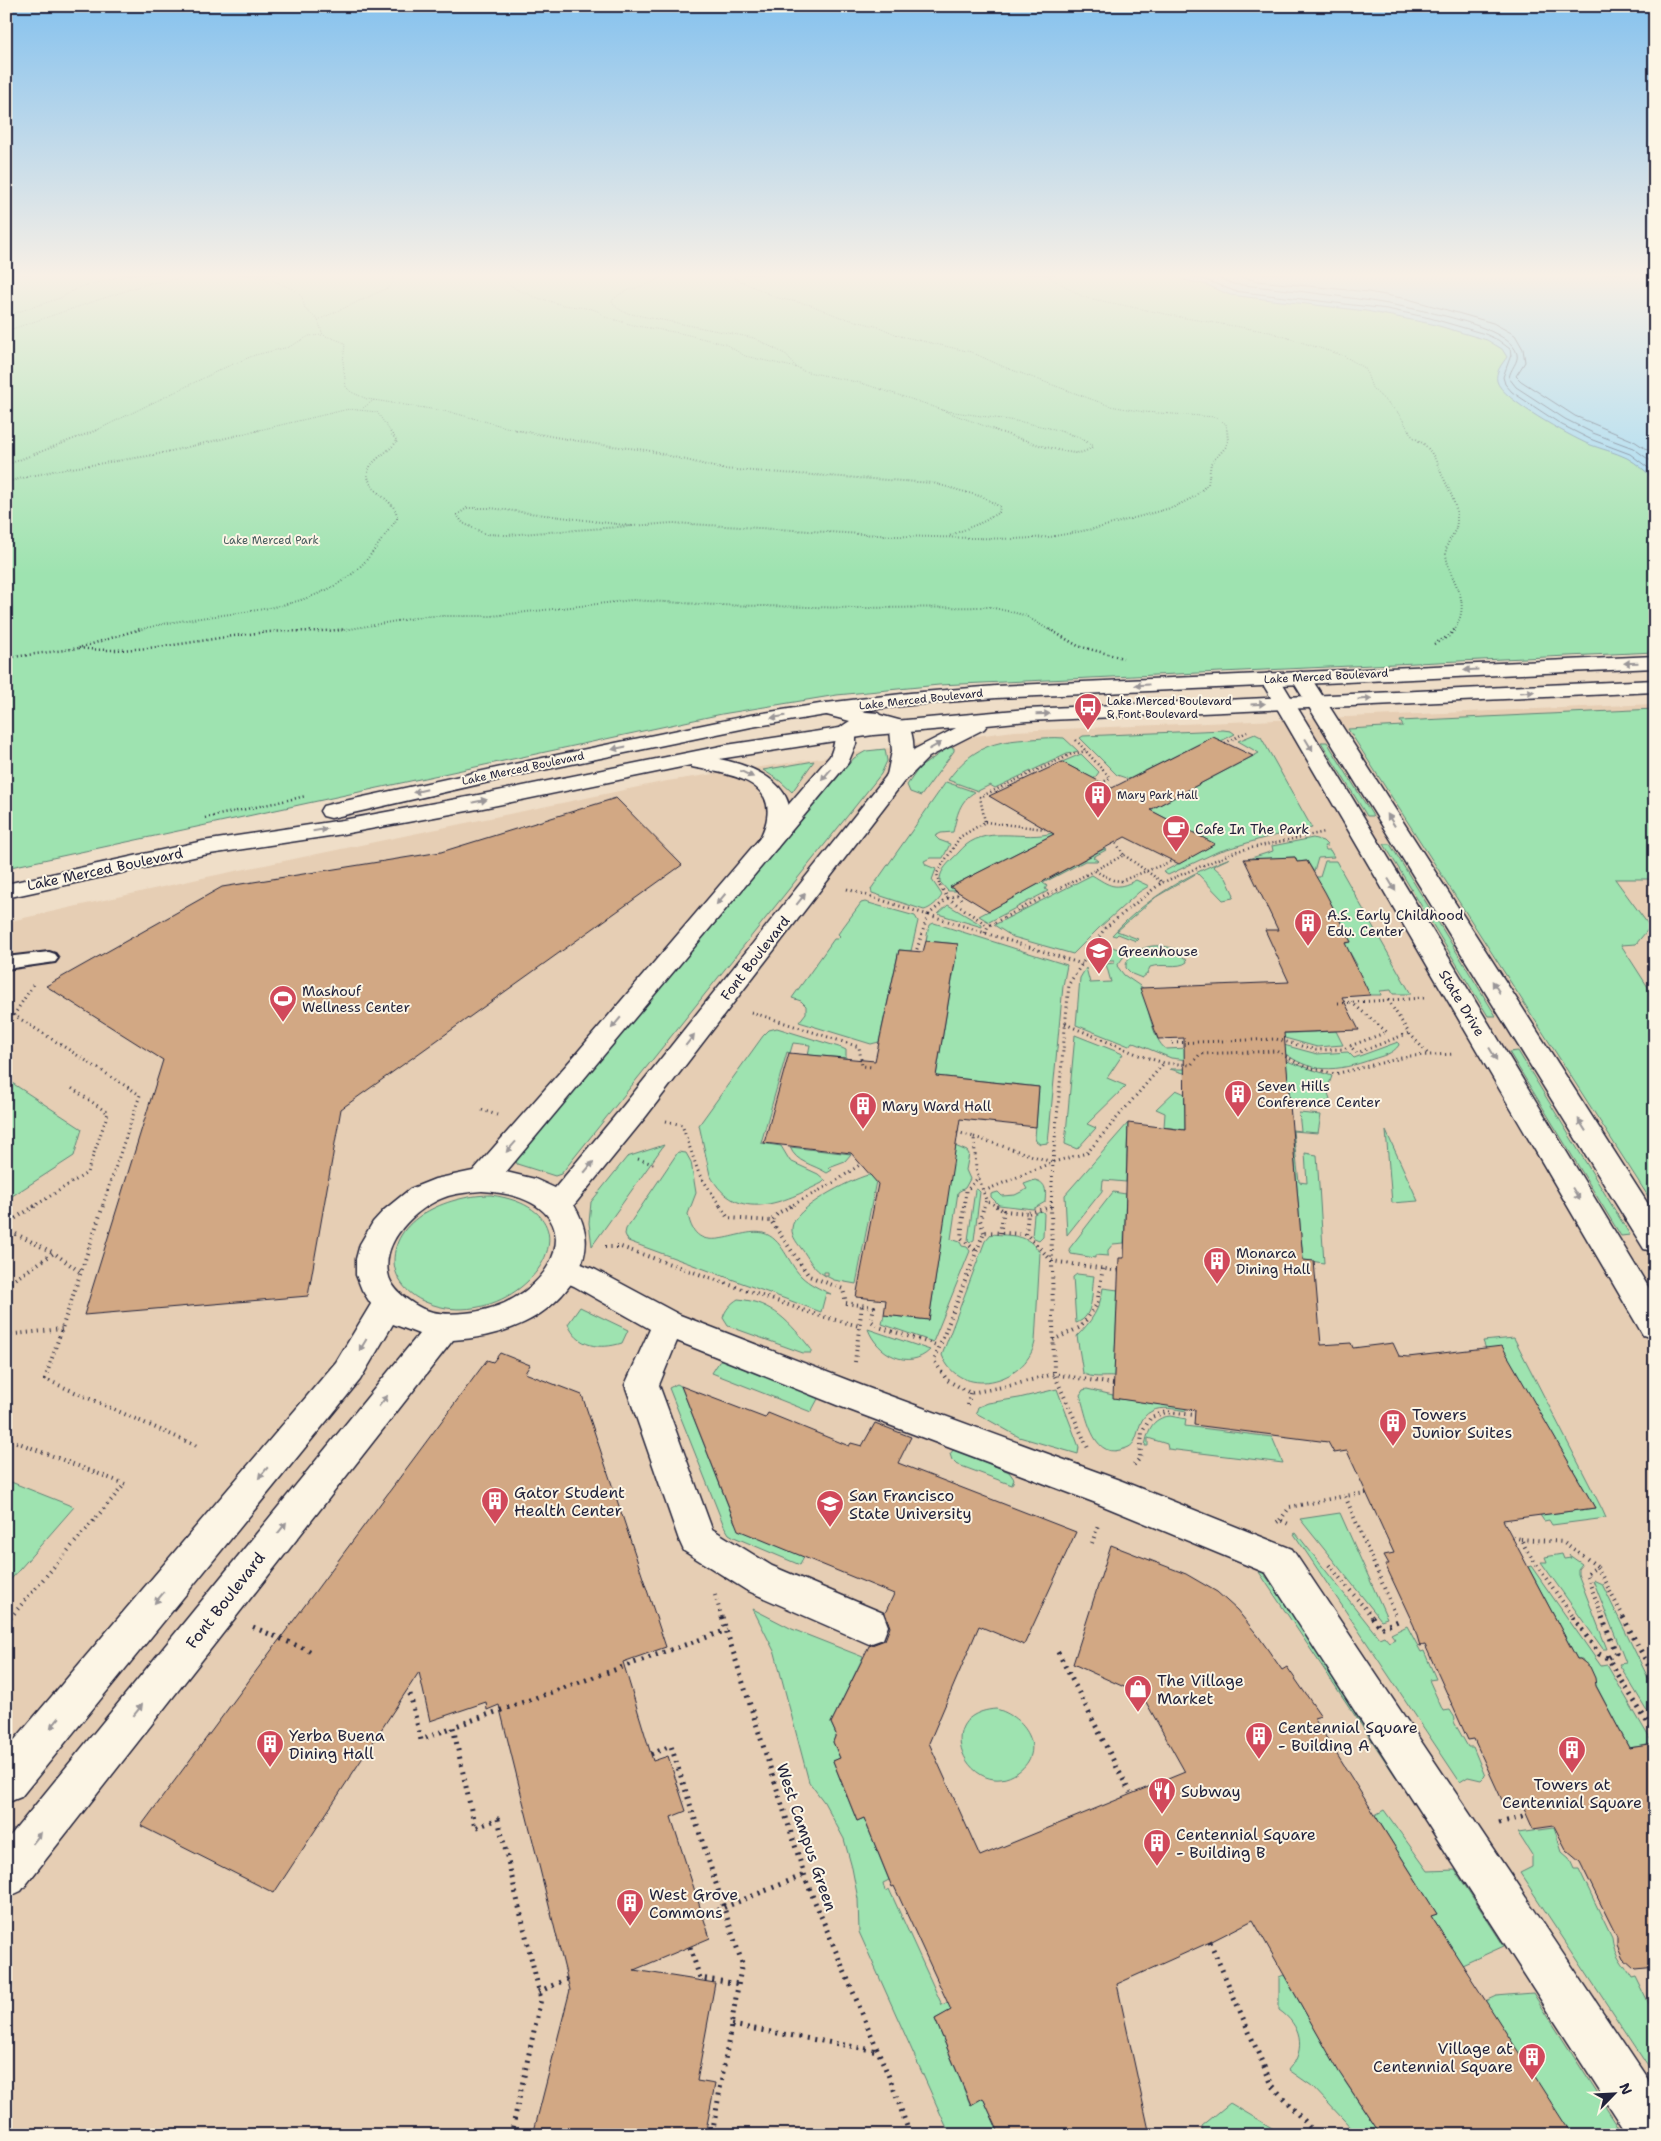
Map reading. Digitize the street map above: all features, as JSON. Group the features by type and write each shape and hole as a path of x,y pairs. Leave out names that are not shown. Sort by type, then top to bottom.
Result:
{"street":[{"name":"Lake Merced Boulevard","path":"203,848 338,809 673,736 826,708 996,692 1655,662"},
{"path":"1301,678 1655,1241"},
{"name":"State Drive","path":"1270,679 1655,1326"},
{"name":"Lake Merced Boulevard","path":"6,891 203,848 362,823 486,800 856,726 899,726 994,717 1655,686"},
{"path":"482,1180 840,758 856,726 901,700"},
{"path":"826,708 856,726"},
{"path":"898,776 913,760 927,750 994,717"},
{"name":"Font Boulevard","path":"557,1205 634,1112 898,776 903,760 903,746 899,726"},
{"path":"666,763 699,762 725,765 760,781 775,796 778,805 777,823 769,843"},
{"path":"504,1180 525,1185 543,1193 557,1205 571,1228 572,1241 564,1269 546,1292 518,1312 482,1324 445,1326 404,1315 388,1304 377,1288 371,1271 373,1252 381,1234 394,1216 412,1202 433,1191 457,1183 504,1180"},
{"path":"564,1269 586,1278 668,1324 860,1400 1109,1492 1279,1561 1655,2133"},
{"path":"6,1782 348,1371 388,1304"},
{"path":"668,1324 642,1385 697,1540 759,1578 869,1626"},
{"name":"Font Boulevard","path":"6,1876 386,1397 445,1326"}],"lane":[{"path":"6,963 49,958"}],"path":[{"path":"6,465 90,434 213,374"},
{"path":"344,374 348,390 358,396 450,412 512,429 559,439 646,450 722,469 933,483 983,497 1000,507 999,512 985,521 948,536"},
{"path":"823,374 861,383 973,423 1053,448 1076,453 1090,450 1093,446 1078,438 1030,423 941,410"},
{"path":"632,526 490,508 468,508 461,510 457,515 460,521 467,527 491,534 527,535 673,523 797,532 1014,539 1050,537 1098,528 1174,507 1198,494 1208,484 1211,463 1224,449 1228,440 1226,424 1219,418 1144,412 1106,404 1023,374"},
{"path":"1367,374 1372,389 1393,407 1408,425 1410,434 1427,447 1439,469 1453,503 1457,521 1455,531 1446,545 1447,559 1460,591 1461,608 1459,622 1452,635 1442,642 1428,646"},
{"path":"363,408 374,400"},
{"path":"6,482 53,471 154,455 333,412 363,408 379,413 386,426 396,438 396,443 374,462 369,473 372,486 390,502 398,516 394,524 359,568 349,577 326,591 288,603 252,611 157,624 79,648"},
{"path":"6,658 79,648 138,649 269,632 335,631 426,616 492,616 632,600 787,607 990,607 1024,615 1078,646 1128,659"},
{"path":"1225,743 1250,731"},
{"path":"1072,735 1110,778 1095,787 1104,792"},
{"path":"985,822 980,797 1072,754 1086,751"},
{"path":"988,926 948,898 938,883 937,873 960,837 985,822 1046,829"},
{"path":"1195,1415 1166,1412 1151,1417 1142,1432 1140,1458 1109,1492 1054,1374 1052,1162 1069,984 1105,928 1162,882 1237,851 1322,832 1358,829"},
{"path":"1116,843 1124,855 1162,882"},
{"path":"985,933 988,926 1124,855"},
{"path":"1094,870 1113,880 1121,881 1172,861"},
{"path":"817,879 1082,964"},
{"path":"916,952 928,915 948,898 957,895 961,899"},
{"path":"49,958 14,1015 140,1095 45,1378 197,1446"},
{"path":"1338,1003 1457,995"},
{"path":"1388,1000 1409,1033 1430,1055"},
{"path":"720,1002 859,1047 862,1066 873,1067"},
{"path":"1172,1043 1276,1039 1316,1050 1344,1049 1387,1032 1351,1002"},
{"path":"1065,1024 1138,1055 1164,1063 1191,1065 1200,1054 1276,1051 1303,1066 1336,1074 1410,1056 1491,1052"},
{"path":"1350,1046 1357,1052 1409,1033"},
{"path":"984,1191 1052,1162 1087,1153 1164,1063"},
{"path":"6,1224 87,1173 108,1113 70,1087"},
{"path":"634,1112 682,1125 700,1174 728,1218 771,1221"},
{"path":"957,1132 1052,1162"},
{"path":"974,1137 976,1169 986,1200 980,1220 984,1232 934,1361 947,1380 970,1393 1008,1386 1054,1374 1113,1384"},
{"path":"633,1157 656,1165"},
{"path":"771,1221 778,1213 833,1184 860,1164"},
{"path":"976,1251 961,1238 966,1192 979,1177"},
{"path":"986,1200 1004,1211 1028,1213 1051,1206"},
{"path":"1000,1233 1004,1211"},
{"path":"1026,1234 1028,1213"},
{"path":"771,1221 809,1276 843,1289 846,1303 874,1307 871,1322 879,1327 939,1346"},
{"path":"6,1229 54,1253 80,1272"},
{"path":"984,1232 1026,1234 1052,1261 1119,1271"},
{"path":"603,1247 621,1247 817,1315 859,1326 862,1305"},
{"path":"6,1286 54,1253"},
{"path":"1053,1340 1081,1327 1097,1304 1102,1268"},
{"path":"6,1335 62,1329"},
{"path":"6,1438 125,1484 6,1623"},
{"path":"1233,1542 1280,1520 1290,1507 1366,1493"},
{"path":"1324,1559 1380,1628 1398,1621 1345,1496"},
{"path":"1280,1520 1300,1528"},
{"path":"1513,1538 1564,1542 1597,1566 1655,1678"},
{"path":"1521,1539 1527,1551 1599,1654 1608,1658 1655,1735"},
{"name":"West Campus Green","path":"697,1540 804,1875 892,2084 910,2135"},
{"path":"1597,1566 1586,1574 1616,1653 1608,1658"},
{"path":"246,1624 312,1652"},
{"path":"410,1694 421,1740 727,1630"},
{"path":"1058,1652 1130,1793"},
{"path":"453,1727 475,1828 498,1819 541,1999 511,2135"},
{"path":"651,1754 671,1746 742,1963 712,2135"},
{"path":"703,1916 804,1875"},
{"path":"1210,1942 1272,2086 1316,2135"},
{"path":"690,1946 700,1978 739,1984"},
{"path":"538,1992 567,1979"},
{"path":"732,2025 878,2051"}],"shaded area":[{"name":"San Francisco State University","path":"1655,704 1655,2135 6,2135 6,922 207,877 667,781 908,745 1014,731"}],"green space":[{"name":"Lake Merced Park","path":"6,374 1655,374 1655,652 939,685 837,695 722,714 6,868"},
{"path":"1655,709 1655,879 1615,879 1650,927 1636,944 1621,945 1655,998 1655,1207 1348,729 1403,726 1400,721"},
{"path":"1231,731 1235,734 1221,741 1213,737 1129,779 1117,775 1080,738 1083,736"},
{"path":"1255,734 1261,737 1312,828 1264,838 1217,852 1168,875 1163,872 1215,844 1150,810 1259,753 1238,741"},
{"path":"1064,738 1078,751 1067,754 995,788 990,785 978,791 948,780 975,753 995,744 1018,740"},
{"path":"1321,742 1327,742 1373,816 1367,816"},
{"path":"949,747 954,748 954,751 921,796 910,792 907,785 919,768"},
{"path":"885,749 887,761 881,774 561,1174 555,1176 517,1164 516,1160 854,758 866,751"},
{"path":"1081,754 1099,772 1094,779 1062,762"},
{"path":"814,761 792,792 780,781 763,770"},
{"path":"946,782 975,792 962,804 953,832 941,833 935,836 939,840 950,844 943,858 930,858 924,861 926,865 936,869 932,880 942,895 941,897 932,906 924,910 872,893 871,889"},
{"path":"1054,834 950,887 957,891 948,891 940,882 945,867 964,847 975,839 997,835 1031,836"},
{"path":"1313,838 1323,841 1328,846 1324,846 1326,850 1330,850 1334,857 1318,858 1314,872 1307,861 1297,862 1295,857 1245,860 1273,851 1272,846"},
{"path":"1384,844 1390,844 1496,1016 1488,1016"},
{"path":"1104,849 1106,850 1093,857 1098,861 1085,861 1043,883 1047,886 1045,889 1048,891 989,922 979,916"},
{"path":"1230,858 1213,866 1226,878 1234,895 1233,898 1223,900 1197,873 1156,897 1117,931 1138,939 1136,941 1118,934 1116,936 1112,935 1138,910 1167,889 1197,872"},
{"path":"1325,861 1336,861 1411,994 1393,994 1391,990 1380,991 1381,995 1370,995 1353,966 1357,965 1349,951 1345,951 1341,943 1351,942 1338,916 1334,916 1333,908 1316,877 1320,877"},
{"path":"1092,875 1113,886 1123,885 1136,880 1149,886 1139,892 1073,954 1013,937 994,925"},
{"path":"865,902 915,916 918,921 911,951 899,950 879,1042 871,1044 799,1022 806,1013 806,1006 801,1001 792,998 834,939 840,936 838,934 861,903"},
{"path":"948,905 982,925 982,927 938,914"},
{"path":"934,923 1067,965 1063,986 1048,1143 1040,1144 1035,1138 1039,1087 936,1076 958,944 926,941 929,925"},
{"path":"1106,945 1127,952 1117,966 1124,975 1143,988 1157,1038 1166,1049 1280,1044 1317,1054 1348,1052 1354,1058 1398,1042 1399,1045 1394,1051 1360,1063 1347,1067 1324,1069 1302,1063 1279,1049 1188,1060 1171,1058 1132,1042 1129,1046 1076,1025 1080,978 1086,968 1090,983 1111,982 1106,964 1114,963 1114,960 1105,960 1103,954 1098,954"},
{"path":"1152,946 1173,948 1180,951 1178,952 1186,958 1187,962 1179,965 1150,967 1147,974 1142,978 1132,974 1126,968 1128,959 1139,950"},
{"path":"777,1028 842,1048 846,1050 846,1058 808,1055 810,1045 793,1043 790,1053 787,1052 761,1143 781,1146 790,1161 818,1174 825,1180 792,1197 777,1202 747,1205 734,1200 721,1190 710,1175 699,1125 763,1036 769,1030"},
{"path":"1336,1031 1343,1045 1317,1047 1274,1035 1227,1036"},
{"path":"1075,1035 1123,1054 1107,1078 1126,1086 1087,1124 1096,1128 1077,1149 1065,1144"},
{"path":"1518,1051 1630,1235 1621,1236 1509,1052"},
{"path":"1279,1057 1332,1076 1327,1090 1330,1099 1323,1109 1290,1106 1288,1084 1184,1073 1170,1069 1188,1069"},
{"path":"6,1079 82,1129 74,1156 6,1200"},
{"path":"1176,1090 1185,1094 1185,1130 1164,1127 1165,1113 1156,1109"},
{"path":"1299,1113 1321,1115 1318,1133 1293,1131 1299,1182 1307,1183 1305,1153 1317,1155 1324,1263 1303,1260 1292,1130 1301,1131"},
{"path":"1128,1123 1126,1182 1103,1180 1102,1191 1067,1235 1065,1195"},
{"path":"1386,1131 1418,1201 1392,1203"},
{"path":"664,1145 592,1246 589,1223 591,1202 627,1157"},
{"path":"955,1146 967,1151 969,1154 966,1170 970,1179 965,1188 958,1192 951,1239 960,1242 962,1246 967,1247 970,1251 933,1342 882,1324 884,1315 929,1320"},
{"path":"790,1147 851,1154 845,1161 829,1167 832,1170 827,1173 796,1157"},
{"path":"678,1152 686,1153 691,1162 696,1193 688,1214 692,1228 700,1236 709,1239 719,1239 753,1232 770,1236 780,1245 801,1276 811,1284 831,1294 826,1293 821,1312 628,1241 625,1234 626,1229"},
{"path":"868,1175 877,1176 856,1284 834,1280 824,1275 812,1265 794,1238 792,1228 795,1220 812,1204 836,1189"},
{"path":"1035,1180 1044,1185 1045,1202 1033,1209 999,1205 991,1197 991,1194 998,1192 1002,1196 1015,1195 1027,1189 1024,1184"},
{"path":"977,1189 980,1192 974,1240 970,1242 968,1240 975,1190"},
{"path":"1113,1192 1126,1194 1124,1243 1113,1244 1108,1250 1108,1256 1095,1255 1095,1258 1071,1254 1069,1249"},
{"path":"491,1195 528,1206 546,1225 548,1248 537,1271 516,1291 488,1305 455,1309 421,1300 411,1294 399,1280 394,1262 396,1246 404,1232 414,1220 444,1204 460,1199"},
{"path":"1040,1211 1044,1214 1043,1236 1039,1240 1032,1237 1034,1214"},
{"path":"991,1234 1024,1239 1030,1242 1040,1253 1035,1342 1029,1356 1019,1368 1006,1376 992,1381 977,1382 962,1378 951,1369 942,1355 985,1241"},
{"path":"1077,1274 1094,1276 1089,1310 1082,1320 1076,1323 1073,1277"},
{"path":"1103,1288 1118,1290 1114,1377 1094,1377 1083,1373 1077,1336 1094,1315 1100,1302"},
{"path":"738,1299 761,1304 780,1315 811,1349 811,1353 803,1353 728,1326 723,1318 724,1315 729,1307"},
{"path":"580,1307 628,1330 622,1343 598,1346 590,1345 577,1338 568,1324"},
{"path":"868,1329 930,1350 922,1356 913,1359 894,1357 879,1346 872,1338"},
{"path":"1514,1338 1606,1518 1552,1525 1549,1520 1544,1521 1540,1515 1595,1508 1502,1347 1486,1349 1483,1341"},
{"path":"721,1359 819,1397 811,1412 712,1373"},
{"path":"677,1384 681,1386 735,1523 804,1557 800,1565 729,1534 724,1526 669,1388"},
{"path":"1057,1389 1079,1447 1078,1454 1019,1437 976,1413 978,1407 988,1403"},
{"path":"1087,1389 1113,1395 1114,1398 1186,1408 1186,1411 1164,1408 1152,1411 1142,1420 1135,1440 1129,1447 1110,1451 1097,1441 1088,1422 1080,1395 1083,1390"},
{"path":"1170,1416 1186,1419 1185,1426 1272,1437 1283,1463 1168,1449 1167,1444 1148,1438 1148,1446 1145,1446 1148,1435 1155,1422"},
{"path":"954,1449 1009,1472 1014,1479 1012,1485 956,1464 950,1454"},
{"path":"6,1480 74,1507 6,1585"},
{"path":"1340,1513 1387,1618 1381,1620 1300,1519"},
{"path":"1296,1533 1379,1638 1384,1636 1389,1642 1395,1639 1391,1634 1407,1626 1421,1652 1424,1651 1436,1679 1429,1680 1443,1711 1450,1710 1455,1718 1454,1722 1468,1747 1473,1747 1485,1776 1481,1780 1468,1777 1460,1782 1294,1534"},
{"path":"1562,1554 1564,1559 1571,1558 1569,1555 1582,1564 1578,1569 1578,1574 1607,1649 1603,1649 1541,1562 1547,1562 1545,1557"},
{"path":"1257,1565 1301,1622 1396,1777 1255,1566"},
{"path":"1531,1566 1601,1666 1607,1665 1653,1744 1629,1748 1582,1659 1577,1659 1528,1567"},
{"path":"1593,1580 1602,1584 1655,1692 1655,1724 1619,1664 1626,1663"},
{"path":"753,1609 792,1629 863,1657 831,1723 836,1734 833,1742 840,1758 833,1761 857,1821 864,1818 889,1880 883,1883 885,1891 889,1889 942,2005 954,1999 958,2007 935,2019 970,2104 983,2098 1000,2135 950,2135 859,1932 858,1899 844,1839 824,1802 809,1782 775,1653"},
{"path":"996,1709 1006,1713 1023,1726 1032,1744 1031,1754 1027,1763 1018,1772 1001,1779 985,1777 972,1768 964,1755 960,1740 963,1726 975,1714"},
{"path":"1384,1810 1428,1871 1455,1870 1504,1946 1462,1965 1431,1916 1437,1914 1375,1815"},
{"path":"1554,1828 1562,1852 1569,1858 1574,1869 1579,1869 1612,1938 1617,1954 1632,1978 1636,1977 1655,2016 1655,2077 1520,1873 1532,1867 1532,1855 1518,1833"},
{"path":"1284,1975 1346,2083 1381,2135 1358,2135 1312,2086 1289,2070 1295,2062 1300,2046 1297,2030 1279,2010 1279,1977"},
{"path":"1533,1993 1624,2135 1571,2135 1485,2001 1496,1996"},
{"path":"1230,2103 1282,2135 1204,2135 1202,2126"}],"water":[{"path":"1497,374 1655,374 1655,479 1627,458 1579,440 1523,407 1501,389 1497,381"}],"building":[{"name":"Mary Park Hall","path":"1213,737 1253,756 1150,810 1215,844 1179,864 1125,837 989,911 950,887 1054,834 989,796 1062,762 1112,788"},
{"name":"Mashouf Wellness Center","path":"616,798 682,865 341,1109 308,1296 84,1315 163,1060 46,986 222,887 441,852"},
{"path":"1295,857 1297,862 1307,861 1325,892 1351,942 1345,943 1370,995 1342,997 1359,1030 1284,1033 1303,1260 1314,1261 1321,1345 1351,1343 1353,1348 1393,1343 1399,1356 1408,1357 1502,1346 1595,1508 1503,1520 1577,1659 1580,1659 1590,1667 1596,1686 1629,1748 1655,1744 1655,1967 1635,1969 1623,1958 1617,1945 1617,1937 1580,1862 1567,1851 1554,1826 1533,1829 1520,1800 1505,1802 1505,1799 1502,1800 1474,1739 1468,1740 1425,1645 1420,1646 1414,1626 1385,1564 1389,1564 1384,1555 1394,1553 1347,1451 1334,1453 1328,1442 1194,1425 1195,1410 1113,1398 1119,1258 1124,1258 1128,1123 1185,1130 1184,1038 1158,1039 1140,988 1289,982 1265,930 1278,930 1244,859"},
{"name":"Mary Ward Hall","path":"926,941 958,944 936,1076 1039,1087 1036,1127 960,1119 929,1320 884,1315 886,1300 856,1297 878,1184 851,1153 764,1143 789,1053 875,1061 899,950 923,952"},
{"path":"500,1353 530,1365 525,1373 582,1395 666,1647 623,1662 653,1761 668,1756 686,1811 671,1817 710,1938 634,1970 715,1983 697,2081 715,2084 705,2135 533,2135 570,1990 499,1705 487,1710 486,1702 430,1721 419,1672 274,1893 141,1826 487,1360 493,1362"},
{"name":"Centennial Square - Building A","path":"681,1386 765,1418 768,1413 849,1446 851,1443 862,1446 875,1423 911,1437 898,1463 1076,1532 1024,1645 979,1626 929,1743 980,1856 1185,1772 1142,1695 1073,1664 1111,1545 1186,1574 1217,1592 1237,1610 1282,1670 1287,1667 1321,1716 1314,1718 1437,1914 1431,1916 1572,2135 1381,2135 1339,2072 1253,1920 1210,1942 1117,1984 1150,2135 1000,2135 983,2098 971,2105 935,2019 951,2010 894,1886 892,1887 864,1818 857,1821 833,1761 840,1758 833,1742 836,1734 831,1723 869,1646 885,1640 890,1627 885,1613 894,1594 738,1530"}],"place":[{"name":"Lake Merced Boulevard & Font Boulevard","path":"1088,731"},
{"name":"Mary Park Hall","path":"1098,819"},
{"name":"Cafe In The Park","path":"1176,853"},
{"name":"A.S. Early Childhood Edu. Center","path":"1308,947"},
{"name":"Greenhouse","path":"1099,975"},
{"name":"Mashouf Wellness Center","path":"283,1023"},
{"name":"Seven Hills Conference Center","path":"1238,1118"},
{"name":"Mary Ward Hall","path":"863,1130"},
{"name":"Monarca Dining Hall","path":"1217,1285"},
{"name":"Towers Junior Suites","path":"1393,1447"},
{"name":"Gator Student Health Center","path":"495,1525"},
{"name":"San Francisco State University","path":"830,1528"},
{"name":"The Village Market","path":"1138,1713"},
{"name":"Centennial Square - Building A","path":"1259,1760"},
{"name":"Yerba Buena Dining Hall","path":"270,1768"},
{"name":"Towers at Centennial Square","path":"1572,1774"},
{"name":"Subway","path":"1162,1815"},
{"name":"Centennial Square - Building B","path":"1157,1867"},
{"name":"West Grove Commons","path":"630,1927"},
{"name":"Village at Centennial Square","path":"1532,2081"}]}
